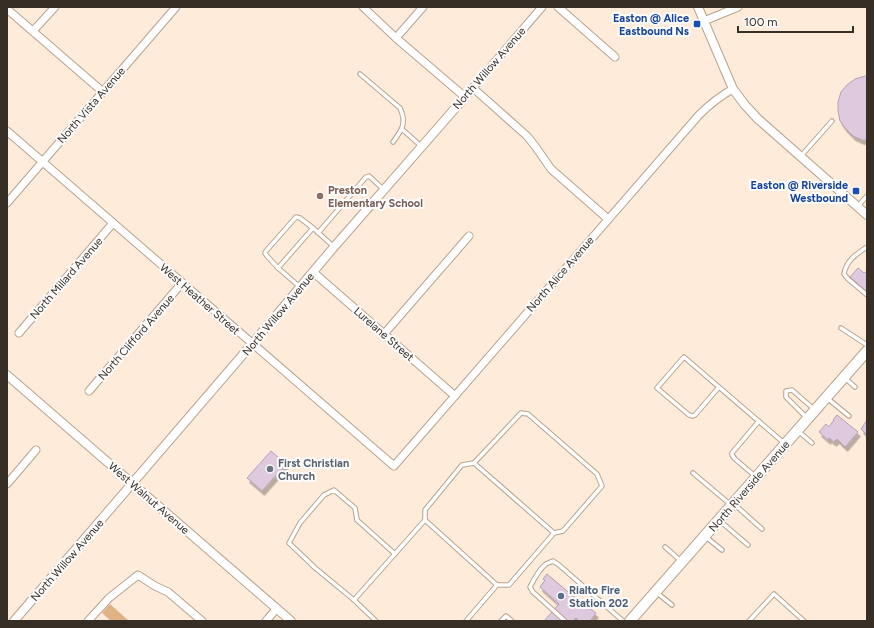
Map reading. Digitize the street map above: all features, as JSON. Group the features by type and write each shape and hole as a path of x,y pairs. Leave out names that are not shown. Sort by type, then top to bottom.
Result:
{"main road":[{"name":"North Riverside Avenue","path":"630,621 867,351"}],"street":[{"path":"33,32 55,7"},
{"name":"North Vista Avenue","path":"7,203 176,7"},
{"path":"362,7 465,97"},
{"path":"396,38 423,7"},
{"name":"North Willow Avenue","path":"14,621 300,286 542,7"},
{"path":"558,7 615,57"},
{"path":"698,7 733,89 744,105 867,215"},
{"path":"704,21 738,7"},
{"path":"7,9 103,92"},
{"path":"472,88 527,136 551,169 608,219"},
{"name":"North Alice Avenue","path":"394,466 699,114 725,93 733,89"},
{"name":"West Heather Street","path":"7,131 394,466"},
{"name":"North Millard Avenue","path":"19,333 113,223"},
{"path":"384,334 469,236"},
{"name":"Lurelane Street","path":"313,272 455,396"},
{"name":"North Clifford Avenue","path":"89,391 182,283"},
{"name":"West Walnut Avenue","path":"7,375 291,621"},
{"path":"7,484 36,450"},
{"path":"88,621 109,598 138,575 168,592 202,621"},
{"path":"266,621 277,608"}],"lane":[{"path":"360,74 400,108 404,115 402,130 393,142"},
{"path":"800,156 832,121"},
{"path":"402,130 421,146"},
{"path":"318,233 365,178 369,176 384,190"},
{"path":"857,207 867,196"},
{"path":"300,286 278,268 267,256 265,253 266,251 296,217 300,218 334,247"},
{"path":"278,268 312,228"},
{"path":"867,248 860,251 847,264 844,274 867,295"},
{"path":"841,328 867,345"},
{"path":"719,387 693,416 689,415 657,388 684,357 759,421 785,444"},
{"path":"844,377 855,387"},
{"path":"808,419 786,397 786,391 792,390 816,410"},
{"path":"827,397 849,416"},
{"path":"354,600 425,520 425,510 462,465 474,463 521,413 528,414 596,474 602,486 563,532 554,533 508,585 497,585 425,520"},
{"path":"756,478 735,459 732,453 759,421"},
{"path":"798,430 812,443"},
{"path":"474,463 554,533"},
{"path":"693,473 762,529"},
{"path":"376,621 289,543 300,523 324,495 334,490 355,508 357,520 395,554"},
{"path":"719,520 748,545"},
{"path":"705,536 722,550"},
{"path":"665,547 682,562"},
{"path":"565,621 532,592 530,587 540,570 546,564 553,561 623,621"},
{"path":"466,621 497,585"},
{"path":"656,592 672,605"},
{"path":"749,621 774,594 804,621"},
{"path":"502,621 506,616 512,621"}],"shaded area":[{"path":"110,604 129,621 111,621 102,613"}],"building":[{"path":"867,76 867,140 862,140 853,136 840,121 838,102 841,92 847,85 855,79"},
{"path":"858,268 864,273 867,273 866,291 850,277"},
{"path":"837,415 858,432 845,447 837,439 834,442 829,438 828,440 819,432 826,424 829,427"},
{"path":"867,420 867,435 861,429"},
{"path":"271,451 286,464 262,491 247,478"},
{"name":"Rialto Fire Station 202","path":"547,574 586,607 587,606 596,613 590,621 579,621 576,618 573,621 544,621 559,604 540,587"}],"place":[{"name":"Easton @ Alice Eastbound Ns","path":"697,24"},
{"name":"Easton @ Riverside Westbound","path":"856,191"},
{"name":"Preston Elementary School","path":"320,196"},
{"name":"First Christian Church","path":"270,469"},
{"name":"Rialto Fire Station 202","path":"561,596"}]}
